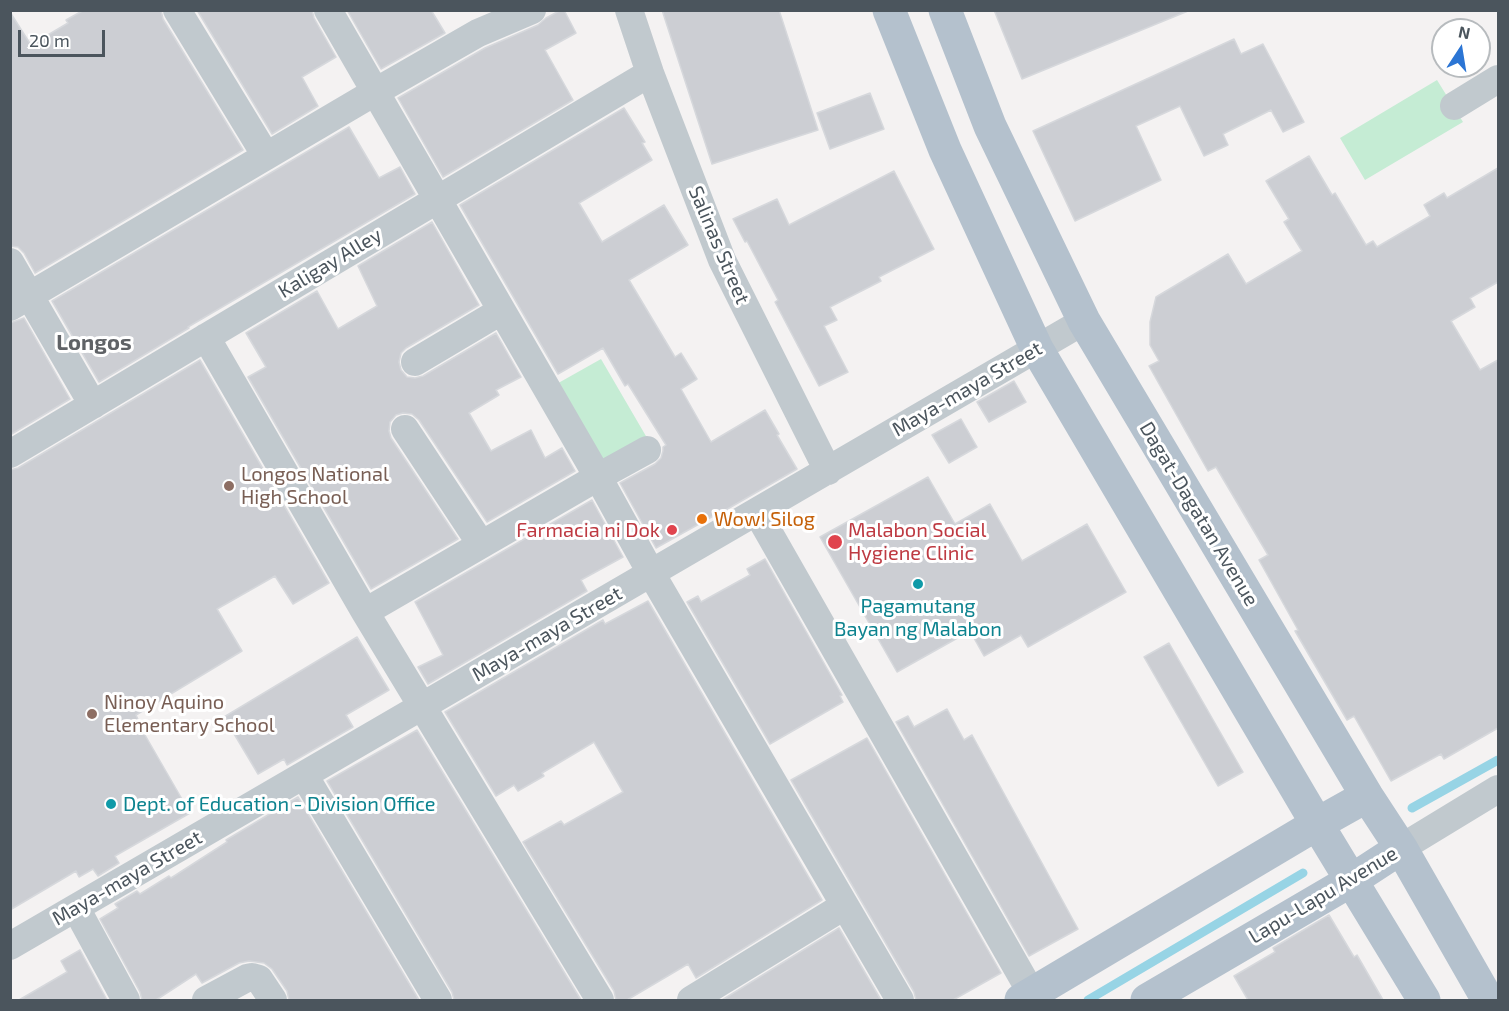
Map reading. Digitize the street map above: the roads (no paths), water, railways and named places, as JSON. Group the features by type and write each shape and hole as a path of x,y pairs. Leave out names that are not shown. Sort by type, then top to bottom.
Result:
{"main road":[{"path":"889,10 945,150 1037,349 1317,824 1424,1000"},
{"name":"Dagat-Dagatan Avenue","path":"945,10 990,126 1084,321 1367,796 1401,848 1488,1000"},
{"path":"1027,997 1367,796"},
{"name":"Lapu-Lapu Avenue","path":"1147,1000 1352,880 1401,848"}],"street":[{"path":"177,10 266,156"},
{"path":"328,10 598,477 651,573 900,1000"},
{"path":"20,302 375,92 475,22 532,10"},
{"name":"Salinas Street","path":"629,10 650,73 722,260 828,471"},
{"name":"Kaligay Alley","path":"10,454 650,73"},
{"path":"1454,106 1498,79"},
{"path":"10,262 20,302 93,405"},
{"path":"415,362 501,311"},
{"name":"Maya-maya Street","path":"10,946 1084,321"},
{"path":"206,337 365,612 600,1000"},
{"path":"405,429 481,544"},
{"path":"365,612 647,450"},
{"path":"757,512 1027,997"},
{"path":"304,775 438,1000"},
{"name":"Lapu-Lapu Avenue","path":"1401,848 1498,789"},
{"path":"691,1000 844,906"},
{"path":"76,908 126,1000"},
{"path":"206,1000 252,977 260,979 273,1000"}],"waterway":[{"path":"1412,808 1498,760"},
{"path":"1088,1000 1303,873"}],"place":[{"name":"Longos National High School","path":"229,486"},
{"name":"Wow! Silog","path":"702,519"},
{"name":"Farmacia ni Dok","path":"672,530"},
{"name":"Malabon Social Hygiene Clinic","path":"835,542"},
{"name":"Pagamutang Bayan ng Malabon","path":"918,584"},
{"name":"Ninoy Aquino Elementary School","path":"92,714"},
{"name":"Dept. of Education - Division Office","path":"111,804"}],"district":[{"name":"Longos","path":"94,343"}]}
